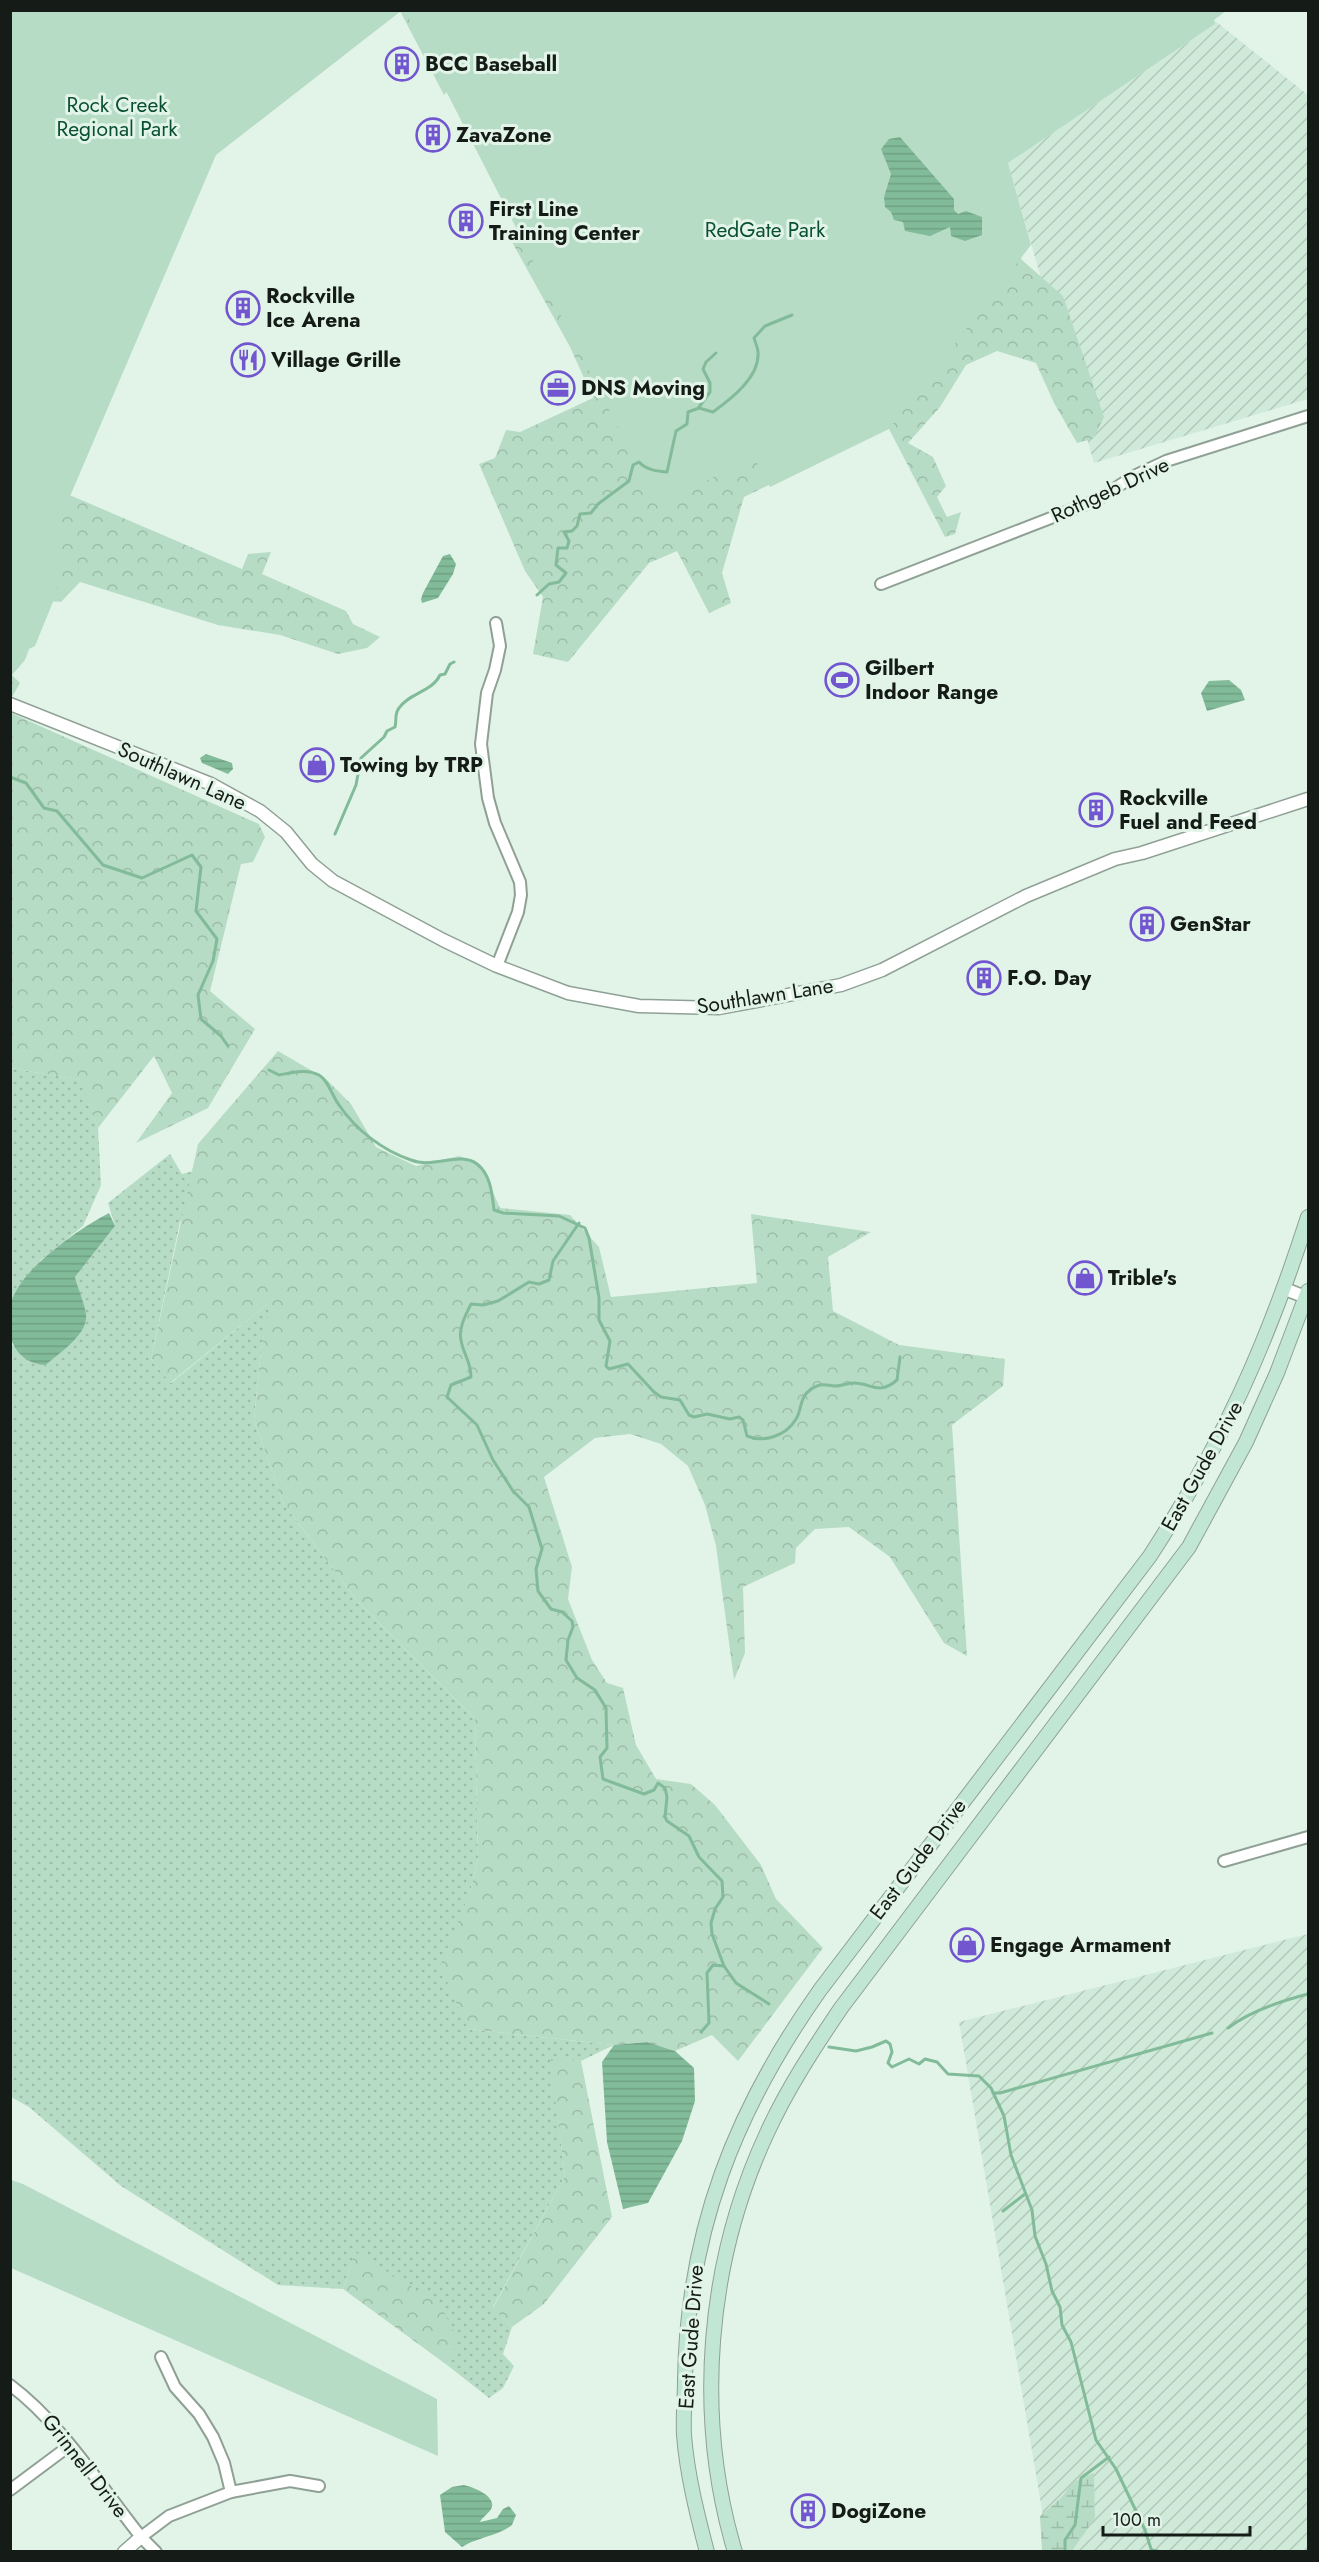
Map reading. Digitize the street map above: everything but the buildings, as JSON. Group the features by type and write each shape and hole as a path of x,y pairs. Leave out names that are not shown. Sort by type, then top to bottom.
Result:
{"main road":[{"name":"East Gude Drive","path":"707,2552 684,2435 686,2345 695,2261 709,2211 733,2143 762,2081 785,2040 847,1953 1150,1556 1198,1480 1232,1415 1285,1289 1308,1217"},
{"name":"East Gude Drive","path":"735,2552 724,2516 712,2402 715,2316 722,2266 736,2214 767,2133 807,2059 841,2008 1189,1547 1246,1442 1308,1296"},
{"path":"695,2261 722,2266"}],"street":[{"name":"Rothgeb Drive","path":"881,584 1097,500 1134,476 1166,461 1308,416"},
{"path":"496,623 500,646 487,693 481,744 488,798 495,823 520,882 521,895 518,912 496,966"},
{"name":"Southlawn Lane","path":"10,704 211,784 260,811 280,826 312,864 333,881 442,940 496,966 568,993 639,1006 718,1008 841,985 882,970 1026,896 1114,859 1142,853 1308,799"},
{"path":"1285,1289 1308,1296"},
{"path":"1224,1861 1308,1837"},
{"path":"161,2357 176,2387 199,2414 213,2437 224,2463 231,2492"},
{"name":"Grinnell Drive","path":"10,2385 32,2401 141,2537 156,2552"},
{"path":"10,2490 69,2446"},
{"path":"124,2552 168,2516 231,2492 290,2481 319,2486"}],"shaded area":[{"path":"1214,20 1308,95 1308,399 1094,463 1008,163 1215,24"},
{"path":"900,137 954,199 954,210 958,214 966,211 982,217 982,235 965,241 951,236 950,227 930,236 905,231 903,222 894,220 891,212 885,207 884,197 891,174 881,149 889,139"},
{"path":"450,554 456,564 453,574 438,598 422,603 423,593 443,556"},
{"path":"1229,680 1241,690 1245,700 1207,711 1201,693 1209,681"},
{"path":"206,754 232,763 233,769 228,774 202,763 200,758"},
{"path":"109,1213 115,1226 75,1277 86,1314 83,1329 46,1365 36,1364 26,1359 16,1349 10,1336 10,1307 17,1290 26,1277 52,1251"},
{"path":"1308,1934 1308,2551 1049,2551 959,2022"},
{"path":"647,2042 675,2051 694,2068 695,2101 682,2141 648,2203 623,2209 607,2142 602,2062 614,2045"},
{"path":"464,2485 487,2495 492,2503 491,2509 480,2522 497,2518 503,2509 509,2506 516,2515 512,2525 462,2547 445,2532 440,2495 452,2487"}],"green space":[{"name":"Rock Creek Regional Park","path":"11,10 401,11 216,155 59,522 57,592 35,646 11,658"},
{"name":"Rock Creek Regional Park","path":"10,11 400,11 213,144 65,493 242,569 248,554 271,552 262,574 346,611 353,624 380,637 367,648 338,654 280,635 218,625 80,582 61,602 47,601 25,660 12,675 20,683 12,697"},
{"name":"RedGate Park","path":"400,11 467,11 1006,236 1022,260 1063,296 1104,417 1093,439 1077,443 1054,403 1036,363 997,351 966,365 940,407 908,443 933,457 946,486 937,497 947,517 961,512 955,534 945,537 888,427 744,497 722,573 731,603 709,613 677,551 649,563 568,662 533,654 543,597 525,571 479,464 495,458 506,430 520,432 593,398 570,347 512,242 530,233 456,81 444,95"},
{"name":"RedGate Park","path":"405,11 1226,11 1214,20 1215,24 1008,163 1031,245 889,429 770,487 754,457 658,505"},
{"path":"11,713 259,824 265,837 253,862 241,864 210,991 255,1029 208,1108 136,1143 172,1093 154,1056 98,1128 80,1080 11,1068"},
{"path":"278,1051 326,1079 351,1104 376,1147 416,1166 459,1156 481,1165 500,1208 570,1215 599,1247 611,1297 757,1283 751,1214 871,1232 828,1257 833,1311 899,1345 1005,1359 1003,1386 952,1425 967,1656 944,1643 890,1557 849,1527 815,1529 796,1548 795,1563 743,1587 745,1653 734,1680 716,1546 705,1505 688,1466 661,1444 630,1434 595,1438 544,1477 572,1567 568,1599 592,1660 607,1683 623,1688 636,1745 656,1779 691,1784 715,1805 761,1865 776,1899 823,1948 738,2061 712,2035 675,2051 647,2042 614,2045 468,2029 440,1966 470,1892 478,1858 475,1719 359,1603 283,1503 254,1420 261,1350 270,1302 170,1383 151,1359 198,1144"},
{"path":"11,1068 81,1080 98,1128 101,1185 83,1226 41,1260 16,1291 11,1303"},
{"path":"170,1154 182,1174 209,1167 199,1201 180,1222 151,1359 171,1383 271,1301 261,1350 254,1420 283,1503 359,1603 475,1719 478,1858 470,1892 468,2029 614,2045 581,2061 551,2060 565,2176 493,2307 512,2327 503,2354 514,2366 503,2388 489,2398 447,2365 457,2340 355,2253 343,2289 278,2285 121,2186 29,2107 11,2097 10,1341 25,1358 46,1365 77,1336 86,1316 75,1277 115,1226 108,1203"},
{"path":"550,2059 581,2061 612,2217 544,2304 512,2327 493,2308 565,2176"},
{"path":"11,2180 23,2184 437,2399 438,2456 11,2268"},
{"path":"355,2252 440,2304 458,2340 447,2365 343,2289"},
{"path":"1094,2473 1095,2518 1072,2551 1042,2551 1040,2516 1062,2497 1073,2482"}],"waterway":[{"path":"537,595 549,584 559,582 566,573 556,565 558,548 567,548 569,541 564,532 572,531 577,526 580,514 591,513 598,504 629,481 633,465 639,462 656,471 667,472 676,431 687,424 688,412 699,408 713,412 736,394 749,379 757,361 758,350 754,338 765,326 792,315"},
{"path":"699,407 710,392 710,383 703,369 706,362 716,353"},
{"path":"335,834 356,785 361,758 384,737 387,731 395,727 397,713 403,703 432,685 454,662"},
{"path":"10,777 26,783 44,808 57,811 103,865 142,878 192,855 201,867 196,911 217,939 213,961 198,995 201,1019 221,1036 228,1046"},
{"path":"269,1070 279,1075 304,1071 319,1075 353,1123 370,1138 400,1156 428,1163 463,1159 477,1164 488,1179 494,1210 503,1213 559,1216 585,1228 589,1238 599,1298 599,1320 610,1341 606,1366 609,1369 628,1364 661,1397 680,1400 689,1415 694,1417 707,1414 730,1419 739,1417 743,1420 747,1436 767,1438 781,1434 792,1425 804,1397 811,1389 822,1385 838,1386 854,1383 875,1388 885,1387 897,1380 900,1357"},
{"path":"579,1223 553,1261 549,1280 539,1284 529,1282 498,1301 483,1305 471,1304 460,1336 470,1366 471,1377 451,1385 447,1397 477,1425 493,1460 513,1491 529,1507 542,1549 536,1569 538,1591 551,1609 562,1612 572,1621 573,1627 568,1640 566,1660 577,1678 595,1690 606,1708 607,1748 600,1757 603,1779 644,1794 654,1790 658,1783 665,1788 667,1821 689,1836 699,1857 722,1881 723,1897 715,1909 711,1923 712,1934 724,1966 736,1983 769,2004"},
{"path":"701,2032 709,2023 707,1973 713,1965 724,1966"},
{"path":"1228,2028 1266,2007 1308,1994"},
{"path":"993,2093 1000,2093 1212,2033"},
{"path":"829,2047 856,2051 886,2041 890,2044 892,2052 888,2063 892,2067 909,2059 919,2064 925,2059 937,2062 948,2074 979,2076 991,2088 1004,2116 1011,2155 1032,2210 1035,2236 1046,2264 1052,2291 1060,2307 1062,2325 1071,2342 1096,2440 1116,2469 1145,2530 1152,2552"},
{"path":"1003,2211 1025,2194"},
{"path":"1065,2552 1065,2540 1075,2525 1081,2478 1109,2457"},
{"path":"1152,2550 1162,2552"}],"place":[{"name":"BCC Baseball","path":"402,64"},
{"name":"ZavaZone","path":"433,135"},
{"name":"First Line Training Center","path":"466,221"},
{"name":"Rockville Ice Arena","path":"243,308"},
{"name":"Village Grille","path":"248,360"},
{"name":"DNS Moving","path":"558,388"},
{"name":"Gilbert Indoor Range","path":"842,680"},
{"name":"Towing by TRP","path":"317,765"},
{"name":"Rockville Fuel and Feed","path":"1096,810"},
{"name":"GenStar","path":"1147,924"},
{"name":"F.O. Day","path":"984,978"},
{"name":"Trible's","path":"1085,1278"},
{"name":"Engage Armament","path":"967,1945"},
{"name":"DogiZone","path":"808,2511"}]}
